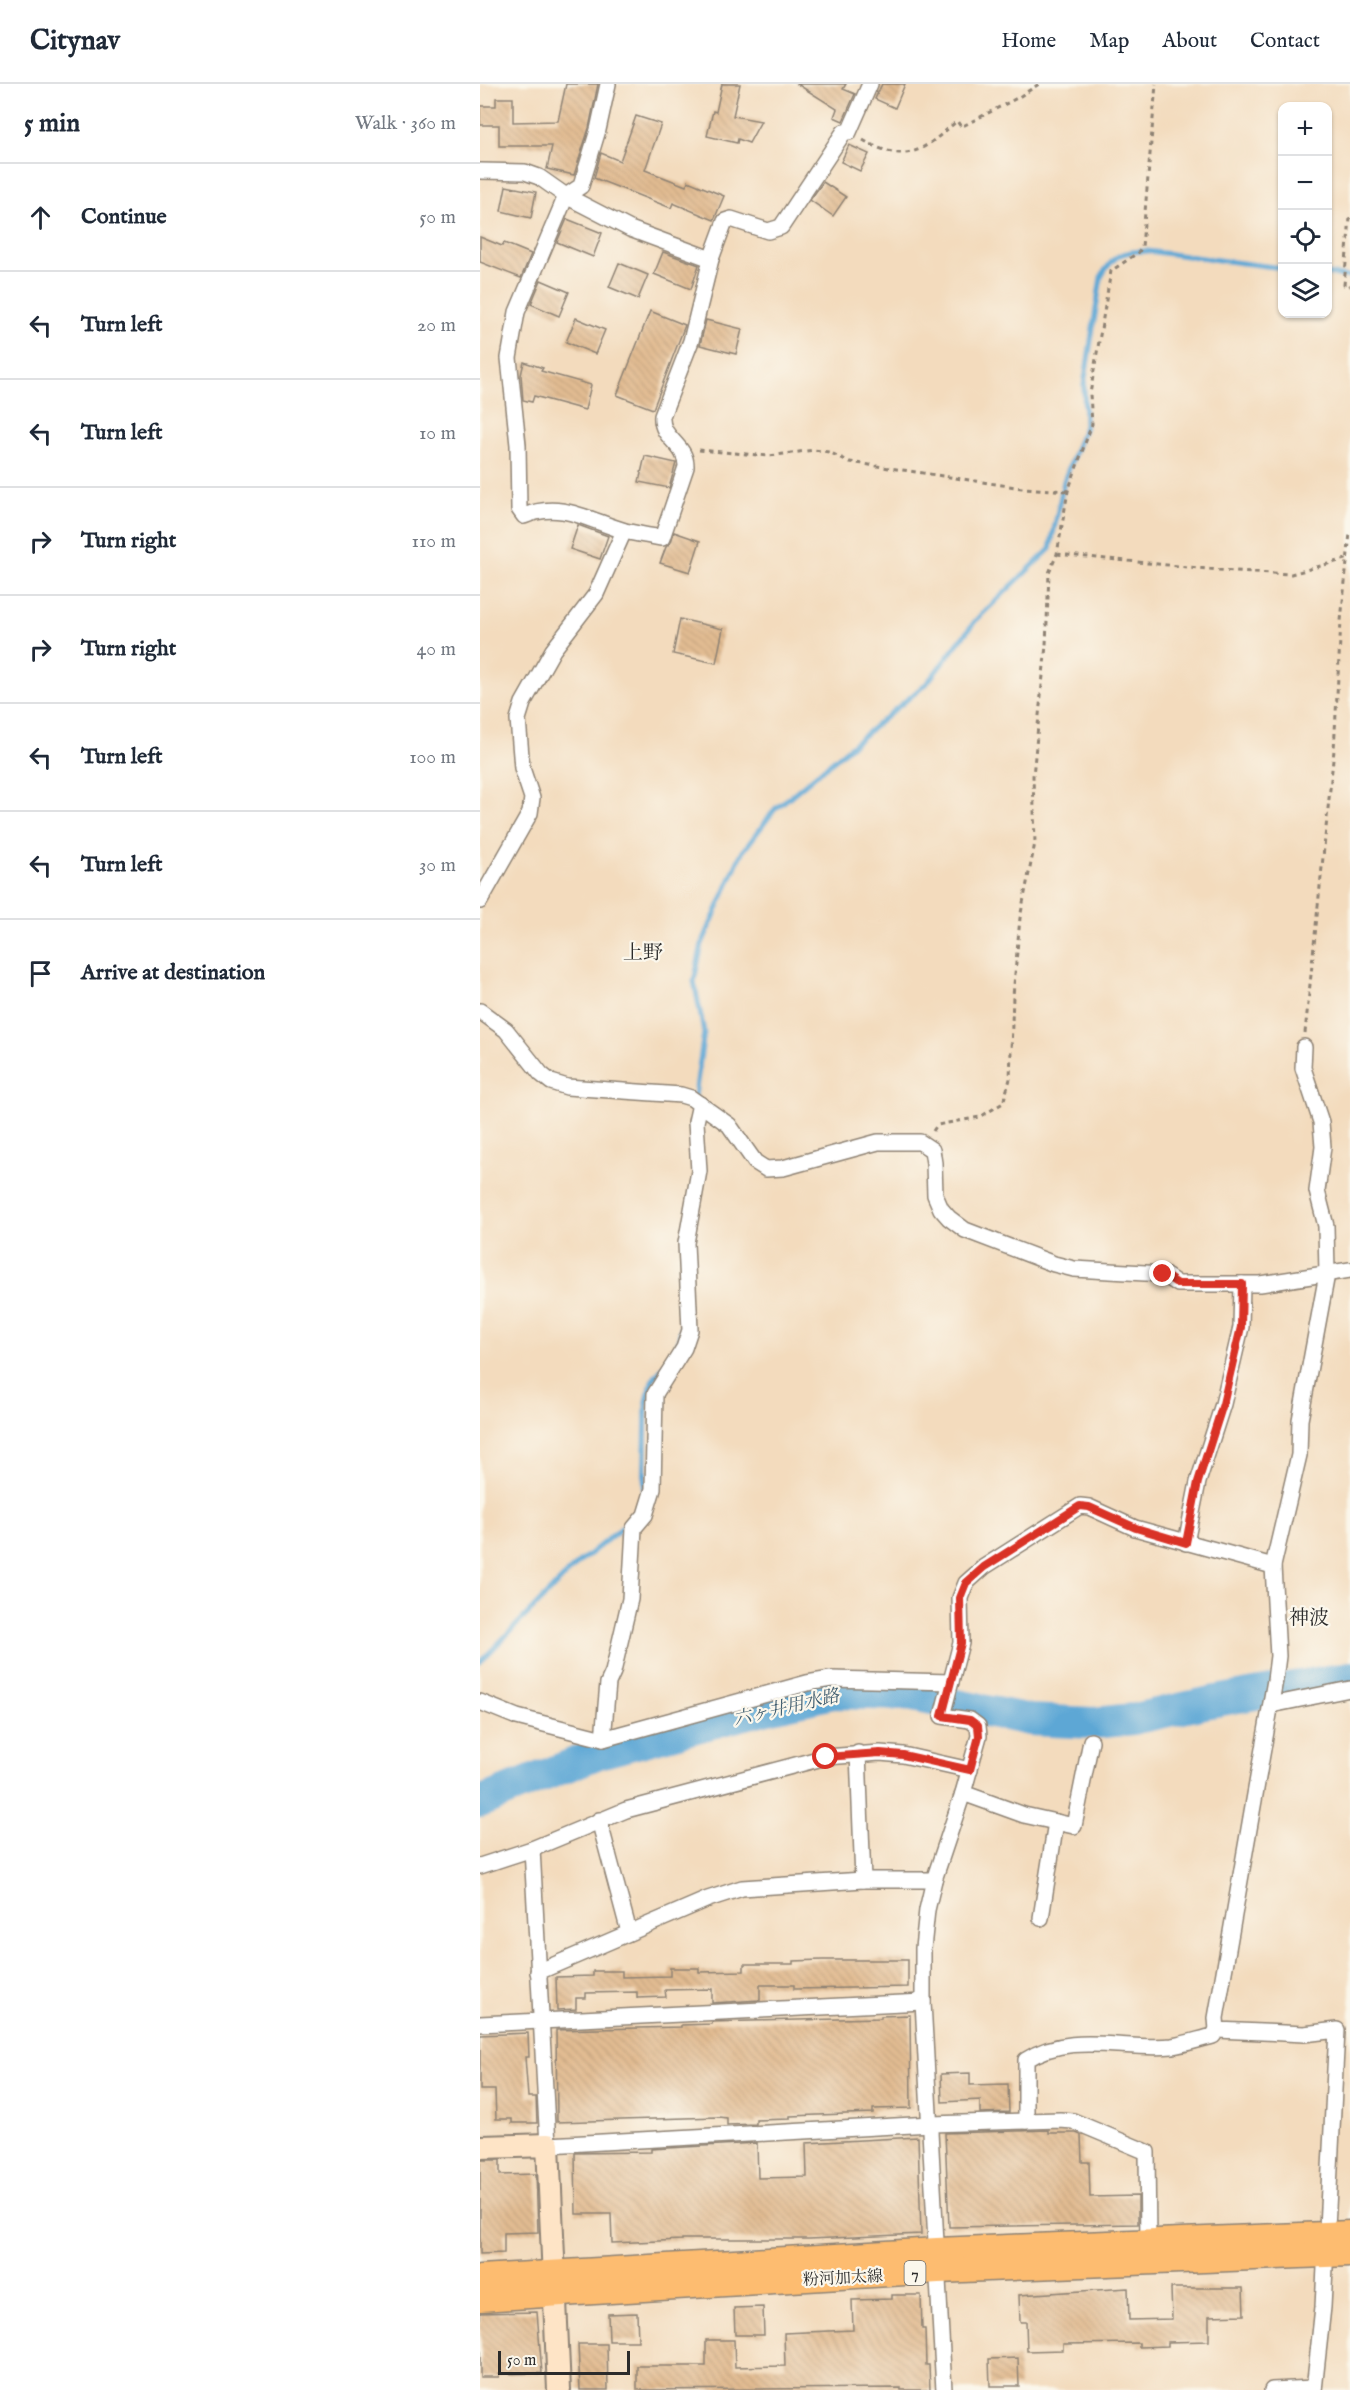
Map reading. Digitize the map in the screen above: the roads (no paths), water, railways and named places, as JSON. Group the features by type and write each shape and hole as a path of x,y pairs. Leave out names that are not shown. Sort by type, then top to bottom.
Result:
{"main road":[{"name":"粉河加太線","path":"480,2299 553,2284 937,2261 1334,2241"},
{"name":"粉河加太線","path":"937,2261 1148,2242 1334,2241 1350,2254"},
{"name":"粉河加太線","path":"480,2277 553,2284"}],"street":[{"path":"608,84 598,130 581,186 567,196 517,312 509,358 518,445 519,509 524,516 535,511 553,509 570,512 624,531 662,538 686,467 682,449 661,425 662,416 691,341 711,259 725,221 731,219 768,231 781,227 844,132 849,132 870,84"},
{"path":"480,171 525,172 539,177 567,196 630,229 711,259"},
{"path":"480,901 530,813 532,798 522,768 518,719 524,703 553,650 596,594 624,531"},
{"path":"480,1011 506,1030 541,1074 551,1082 567,1087 681,1095 697,1102 729,1125 755,1162 766,1169 783,1168 878,1142 920,1142 932,1150 935,1195 941,1209 949,1218 965,1230 1054,1264 1074,1269 1163,1274 1178,1284 1260,1284 1350,1270"},
{"path":"1026,2121 1026,2060 1041,2050 1065,2045 1172,2046 1213,2036 1217,2030 1216,2018 1272,1702 1278,1656 1273,1566 1299,1455 1300,1420 1327,1274 1326,1226 1317,1191 1323,1147 1321,1122 1304,1068 1304,1047"},
{"path":"603,1739 608,1683 613,1672 630,1599 634,1528 645,1515 653,1489 655,1394 684,1348 690,1330 686,1243 699,1171 697,1102"},
{"path":"1186,1543 1198,1482 1223,1404 1241,1327 1242,1284"},
{"path":"944,2390 931,2124 922,2002 923,1948 933,1880 963,1793 979,1736 978,1726 970,1720 942,1716 961,1643 960,1598 966,1583 984,1567 1080,1506 1089,1507 1136,1528 1273,1566"},
{"path":"480,1701 517,1717 603,1739 807,1683 831,1679 948,1694"},
{"path":"1272,1702 1350,1689"},
{"path":"963,1793 1024,1815 1074,1826 1091,1741"},
{"path":"480,1866 532,1849 626,1810 795,1764 858,1753 903,1755 970,1770"},
{"path":"858,1753 863,1880"},
{"path":"599,1820 630,1932"},
{"path":"1041,1918 1056,1822"},
{"path":"532,1849 559,2390"},
{"path":"538,1972 708,1899 742,1888 863,1880 933,1880"},
{"path":"480,2024 922,2002"},
{"path":"1217,2030 1304,2034 1337,2030 1334,2241 1314,2389 1272,2390"},
{"path":"480,2147 931,2124 1073,2121 1147,2152 1148,2242"}],"waterway":[{"path":"695,1096 704,1032 694,981 702,944 741,854 775,809 927,683 976,620 1050,549 1064,481 1085,426 1084,385 1101,277 1110,263 1125,253 1147,251 1278,267"},
{"path":"1332,275 1350,277"},
{"path":"677,1347 683,1321"},
{"path":"480,1662 576,1565 629,1522 644,1502 646,1405 652,1381 669,1359"},
{"name":"六ヶ井用水路","path":"480,1802 599,1753 764,1709 834,1693 908,1695 1030,1720 1094,1723 1133,1719 1210,1702 1350,1677"}],"district":[{"name":"上野","path":"643,952"},
{"name":"神波","path":"1309,1617"}]}
